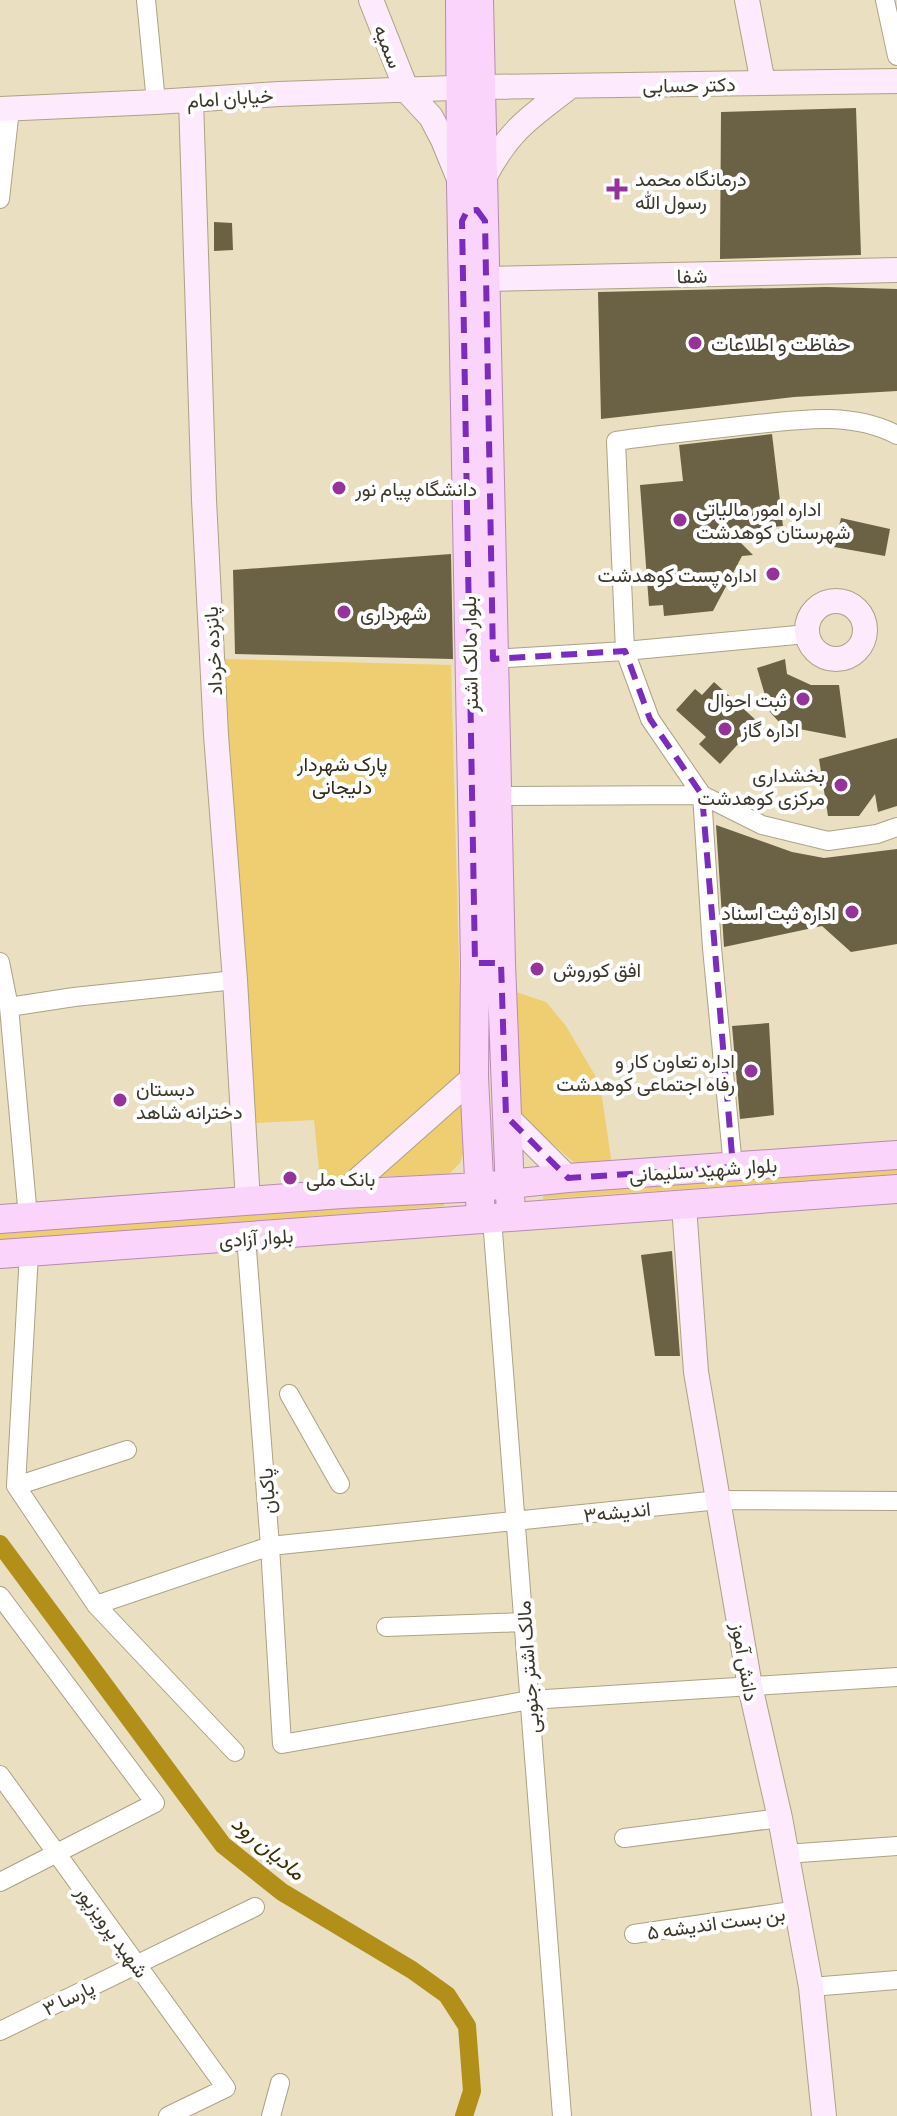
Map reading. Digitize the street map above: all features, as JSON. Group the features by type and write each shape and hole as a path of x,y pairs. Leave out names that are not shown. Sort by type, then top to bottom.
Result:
{"main road":[{"path":"460,0 470,88"},
{"path":"470,88 479,0"},
{"path":"747,0 763,83"},
{"name":"سمیه","path":"373,1 407,91 431,117 472,181"},
{"name":"دکتر حسابی","path":"470,88 897,81"},
{"path":"472,181 516,129 571,86"},
{"name":"خیابان امام","path":"5,109 279,94 470,88"},
{"name":"بلوار مالک اشتر","path":"470,88 488,963 506,1116 508,1184 495,1218"},
{"name":"پانزده خرداد","path":"191,100 204,500 216,735 248,1202"},
{"name":"بلوار مالک اشتر","path":"473,221 486,279 497,796 488,963 474,1077 480,1187 495,1218"},
{"name":"شفا","path":"486,279 897,270"},
{"path":"342,1194 474,1077"},
{"path":"506,1116 568,1178"},
{"name":"بلوار شهید سلیمانی","path":"508,1184 897,1155"},
{"name":"بلوار آزادی","path":"0,1219 508,1184"},
{"name":"بلوار شهید سلیمانی","path":"495,1218 897,1189"},
{"name":"دانش آموز","path":"684,1206 696,1372 750,1686 798,1910 811,1987 824,2116"},
{"name":"بلوار آزادی","path":"0,1254 495,1218"}],"street":[{"path":"146,0 156,102"},
{"path":"885,0 897,56"},
{"path":"0,199 5,109"},
{"path":"733,1167 712,948 702,795 650,719 625,651 616,441 818,418 859,421 897,435"},
{"path":"493,659 625,651 807,634"},
{"path":"497,796 702,795 762,825 828,841 877,834 897,827"},
{"path":"0,962 9,1007 28,1217"},
{"path":"9,1007 235,980"},
{"name":"مالک اشتر جنوبی","path":"495,1218 562,2116"},
{"name":"پاکبان","path":"246,1237 282,1744 530,1700"},
{"path":"29,1253 16,1486 96,1605 235,1752"},
{"path":"289,1394 340,1484"},
{"path":"16,1486 127,1450"},
{"name":"اندیشه۳","path":"96,1605 270,1546 719,1500 897,1501"},
{"path":"0,1596 155,1803 0,1882"},
{"path":"386,1627 523,1622"},
{"path":"530,1700 897,1677"},
{"name":"شهید پرویزپور","path":"0,1775 226,2088 168,2116"},
{"path":"624,1838 780,1818"},
{"path":"786,1854 897,1846"},
{"name":"پارسا ۳","path":"0,2031 255,1907"},
{"name":"بن بست اندیشه ۵","path":"634,1934 798,1910"},
{"path":"811,1987 897,1980"},
{"path":"271,2116 280,2083"}],"highlighted area":[{"path":"477,210 485,221 493,659 625,651 650,719 702,795 733,1167 568,1178 506,1116 501,963 475,963 462,221 467,211"}],"green space":[{"name":"پارک شهردار دلیجانی","path":"223,659 451,665 464,1151 460,1163 449,1174 320,1179 314,1120 255,1123"},
{"path":"513,991 546,1002 566,1026 600,1084 612,1165 577,1165 519,1115"},
{"path":"897,1167 897,1174 543,1199 544,1191"},
{"path":"444,1200 444,1206 0,1241 0,1233"}],"building":[{"path":"856,108 861,255 720,259 721,112"},
{"path":"214,222 232,223 233,250 214,251"},
{"name":"حفاظت و اطلاعات","path":"826,287 897,289 897,391 794,397 601,419 598,292"},
{"path":"772,434 783,526 729,531 753,555 742,556 713,611 664,616 663,605 649,606 640,485 683,481 679,445"},
{"path":"841,518 890,529 885,556 834,547"},
{"name":"شهرداری","path":"451,554 453,659 235,654 233,570"},
{"name":"ثبت احوال","path":"785,659 787,674 811,685 839,685 846,738 789,727 770,712 757,668"},
{"name":"اداره گاز","path":"714,682 758,722 720,764 699,744 706,737 676,710 695,689 702,695"},
{"path":"897,738 897,806 878,812 875,794 859,816 828,816 819,759"},
{"path":"716,825 792,852 824,858 897,849 897,944 851,952 822,926 724,947"},
{"name":"اداره تعاون کار و رفاه اجتماعی کوهدشت","path":"769,1023 774,1115 740,1119 732,1026"},
{"path":"672,1251 680,1356 655,1356 641,1255"}],"waterway":[{"name":"مادیان رود","path":"0,1544 223,1845 282,1892 412,1970 447,1995 467,2026 472,2091 464,2116"}],"place":[{"name":"درمانگاه محمد رسول الله","path":"617,189"},
{"name":"حفاظت و اطلاعات","path":"695,343"},
{"name":"دانشگاه پیام نور","path":"339,488"},
{"name":"اداره امور مالیاتی شهرستان کوهدشت","path":"680,520"},
{"name":"اداره پست کوهدشت","path":"773,574"},
{"name":"شهرداری","path":"344,612"},
{"name":"ثبت احوال","path":"803,699"},
{"name":"اداره گاز","path":"725,729"},
{"name":"بخشداری مرکزی کوهدشت","path":"841,785"},
{"name":"اداره ثبت اسناد","path":"852,912"},
{"name":"افق کوروش","path":"537,969"},
{"name":"اداره تعاون کار و رفاه اجتماعی کوهدشت","path":"751,1071"},
{"name":"دبستان دخترانه شاهد","path":"120,1100"},
{"name":"بانک ملی","path":"290,1178"}]}
